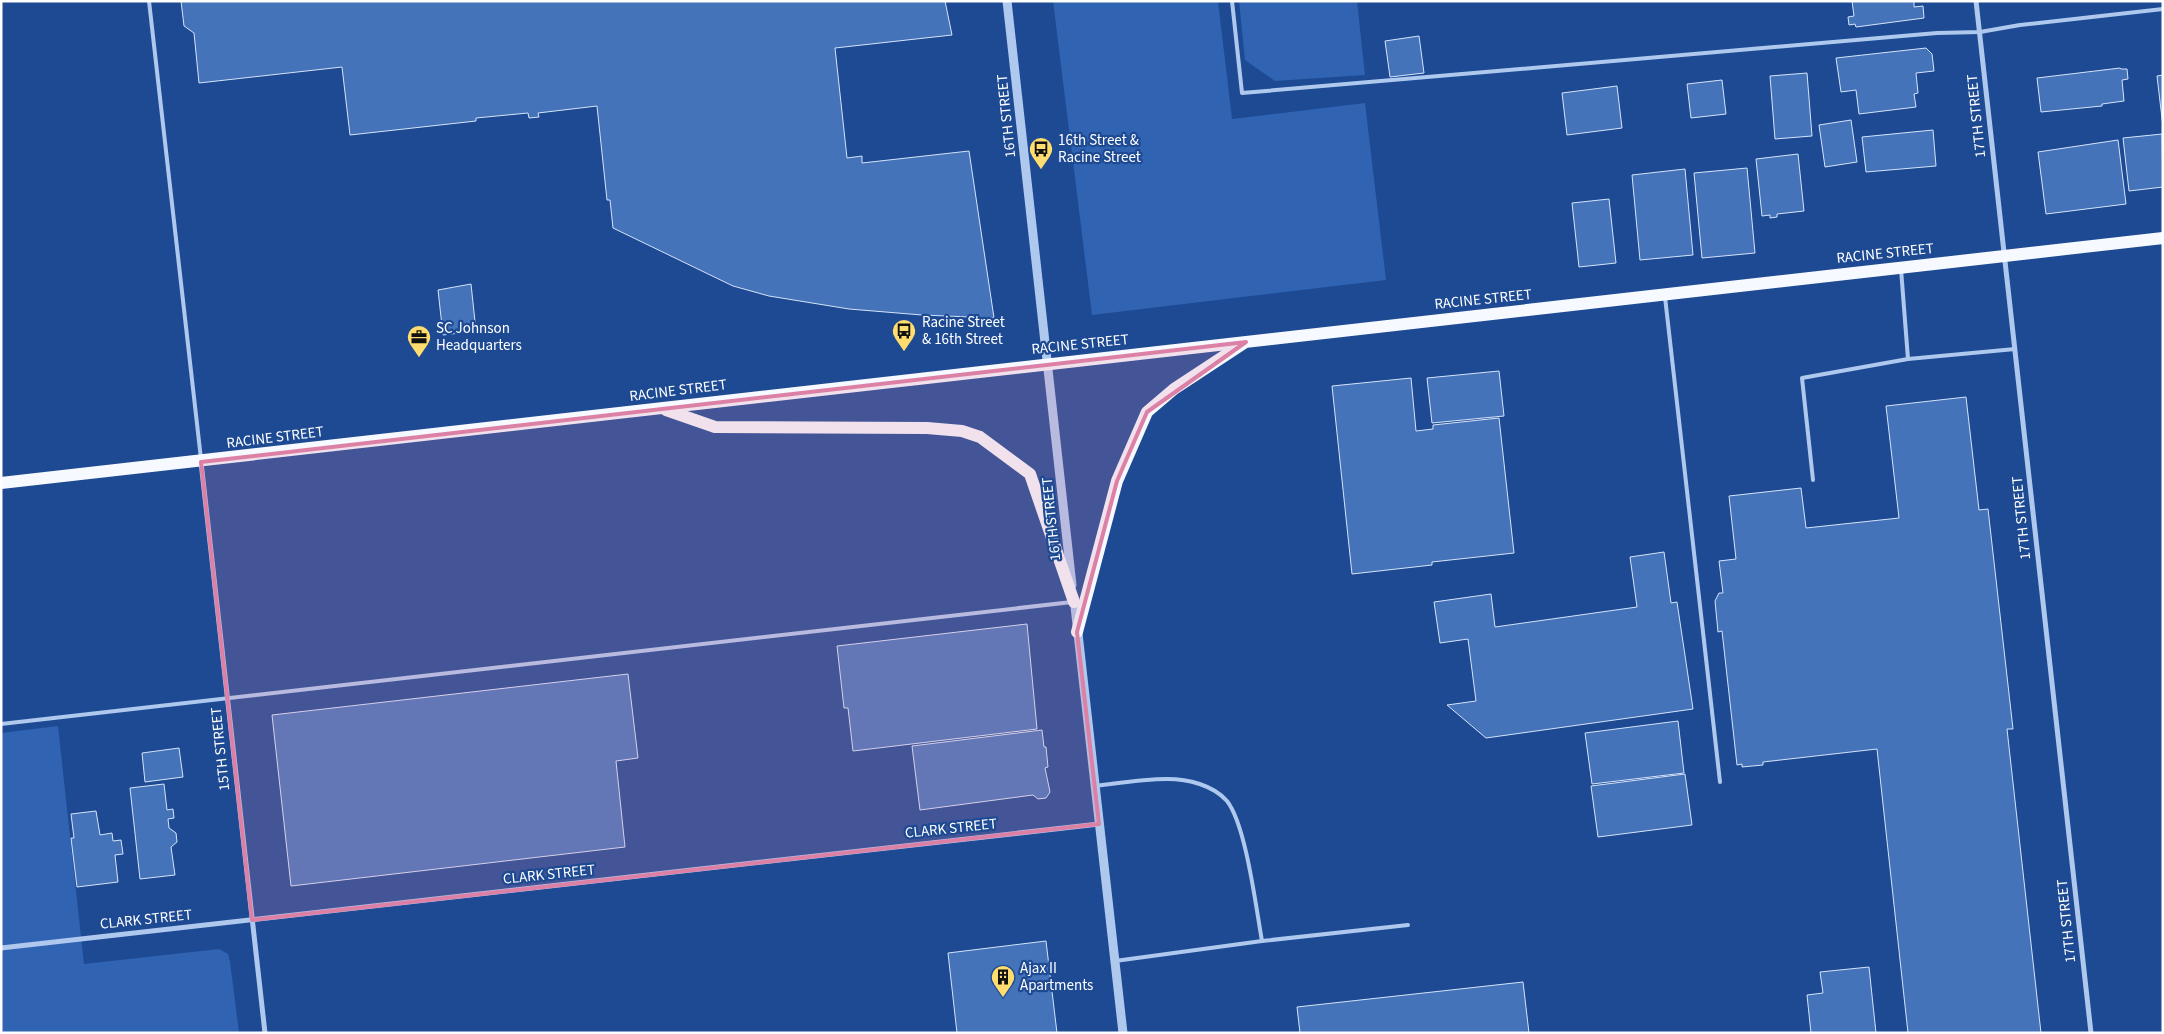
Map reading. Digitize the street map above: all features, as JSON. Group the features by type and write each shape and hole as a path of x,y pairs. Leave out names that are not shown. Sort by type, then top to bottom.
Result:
{"main road":[{"name":"RACINE STREET","path":"1,483 201,462 2163,238"},
{"path":"1077,632 1117,482 1147,412 1174,389 1246,342"},
{"path":"661,408 715,427 927,428 962,431 980,436 1030,474 1074,602"}],"street":[{"name":"16TH STREET","path":"1007,1 1123,1033"},
{"name":"17TH STREET","path":"1976,1 2091,1033"},
{"name":"15TH STREET","path":"201,462 265,1033"},
{"name":"CLARK STREET","path":"1,948 1099,824"}],"lane":[{"path":"149,1 201,462"},
{"path":"1232,1 1242,93 1917,35 1980,32 2020,25 2163,8"},
{"path":"1901,267 1908,359"},
{"path":"1665,295 1720,782"},
{"path":"1813,480 1802,378 1908,359 2015,349"},
{"path":"1,724 1074,602"},
{"path":"1095,786 1168,778 1202,785 1225,800 1234,811 1247,857 1262,941"},
{"path":"1115,961 1262,941 1408,926"}],"highlighted area":[{"path":"1246,342 1147,412 1117,481 1077,632 1099,824 252,920 201,462"}],"shaded area":[{"path":"1053,1 1218,1 1232,119 1365,103 1386,280 1092,315"},
{"path":"1239,1 1357,1 1365,75 1275,81 1245,60"},
{"path":"58,726 84,964 219,949 228,954 230,962 239,1033 1,1033 1,733"}],"building":[{"path":"181,1 945,1 952,35 835,48 847,158 862,156 862,163 969,151 994,318 849,309 769,296 733,286 613,228 610,200 607,200 597,106 538,113 539,117 529,118 528,113 476,118 476,121 350,135 342,67 199,83 194,33 184,26"},
{"path":"1852,1 1914,1 1914,7 1923,6 1924,18 1856,27 1855,24 1849,25 1848,17 1854,16"},
{"path":"1419,36 1424,73 1390,77 1385,41"},
{"path":"1926,48 1932,54 1934,71 1916,73 1918,93 1914,94 1916,107 1859,114 1856,90 1841,92 1836,58"},
{"path":"2120,68 2127,69 2128,79 2122,80 2124,101 2102,104 2102,106 2041,112 2037,78"},
{"path":"1807,73 1812,136 1775,139 1770,76"},
{"path":"2163,75 2163,127 2157,76"},
{"path":"1722,80 1726,114 1691,118 1687,84"},
{"path":"1617,86 1622,128 1567,135 1562,93"},
{"path":"1851,120 1857,162 1825,167 1819,125"},
{"path":"1933,130 1936,166 1866,172 1862,137"},
{"path":"2162,134 2163,187 2129,191 2123,138"},
{"path":"2118,140 2126,204 2046,214 2038,152"},
{"path":"1798,154 1804,211 1777,214 1777,217 1770,218 1770,215 1762,216 1756,159"},
{"path":"1747,168 1755,253 1702,258 1694,173"},
{"path":"1685,169 1693,255 1640,260 1632,175"},
{"path":"1609,199 1616,263 1579,267 1572,203"},
{"path":"471,284 476,331 443,335 438,290"},
{"path":"1499,371 1504,416 1432,423 1427,378"},
{"path":"1411,378 1416,431 1433,429 1433,425 1499,418 1514,553 1432,562 1432,565 1352,574 1332,386"},
{"path":"1966,397 1979,510 1988,509 2013,729 2007,729 2041,1033 1908,1033 1877,749 1763,762 1763,765 1742,767 1742,764 1737,765 1722,631 1718,632 1715,601 1719,593 1723,593 1719,561 1736,559 1729,496 1801,488 1806,528 1899,518 1886,406"},
{"path":"1664,552 1671,603 1677,602 1693,709 1486,738 1447,705 1476,701 1468,639 1440,643 1434,602 1491,594 1495,627 1637,607 1630,557"},
{"path":"1027,624 1037,729 853,751 848,708 844,708 837,646"},
{"path":"628,674 638,758 616,761 625,847 291,886 272,715"},
{"path":"1678,721 1684,773 1592,784 1585,733"},
{"path":"1042,730 1048,767 1045,768 1050,792 1046,798 1038,799 1033,795 920,810 912,746"},
{"path":"179,748 183,777 145,782 142,753"},
{"path":"1685,774 1692,825 1598,837 1591,786"},
{"path":"164,784 167,810 173,809 174,818 168,819 169,828 176,833 177,842 171,847 175,875 140,879 130,788"},
{"path":"96,811 100,835 112,833 113,841 121,840 123,854 115,855 118,882 77,887 71,838 74,838 71,814"},
{"name":"Ajax II Apartments","path":"1046,941 1057,1033 957,1033 948,953"},
{"path":"1869,967 1876,1033 1811,1033 1807,995 1823,993 1820,972"},
{"path":"1523,982 1529,1033 1300,1033 1297,1007"}],"place":[{"name":"16th Street & Racine Street","path":"1041,170"},
{"name":"Racine Street & 16th Street","path":"904,352"},
{"name":"SC Johnson Headquarters","path":"419,358"},
{"name":"Ajax II Apartments","path":"1003,998"}]}
